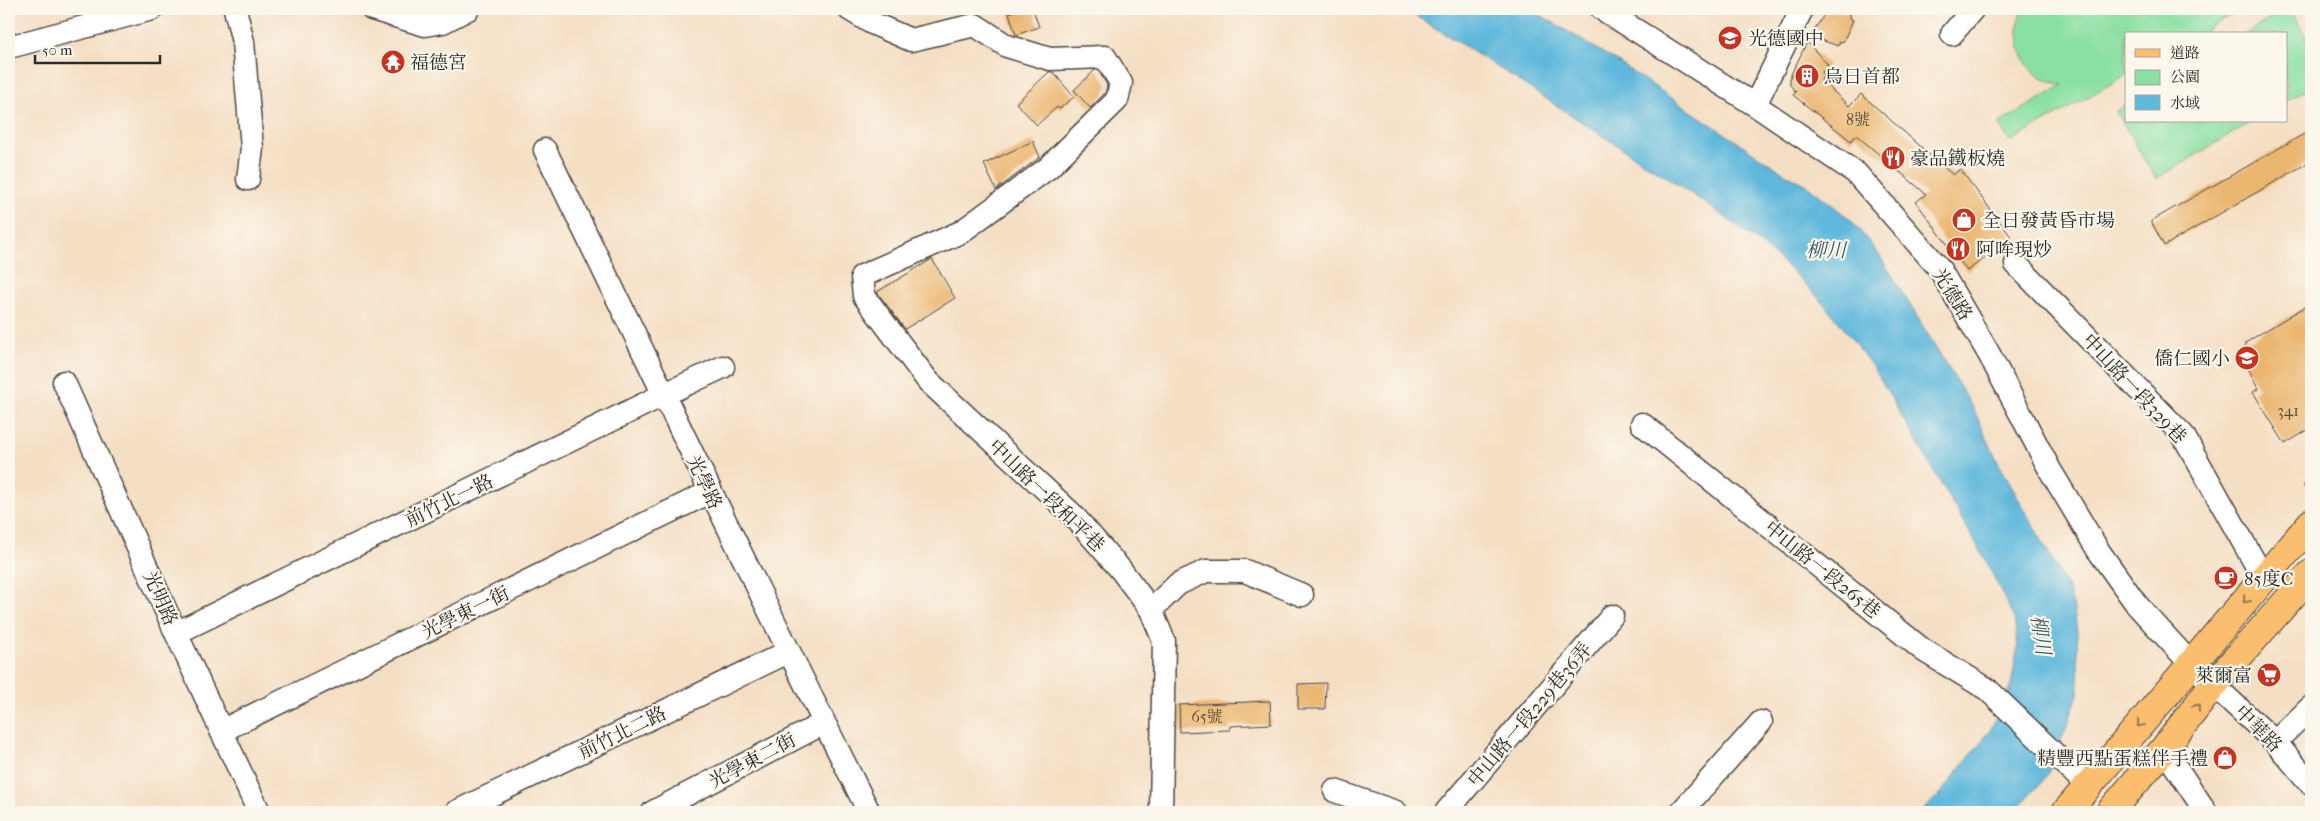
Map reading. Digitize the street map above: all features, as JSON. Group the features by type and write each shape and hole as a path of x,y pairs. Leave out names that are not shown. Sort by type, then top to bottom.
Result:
{"main road":[{"path":"2110,812 2164,749 2202,674 2264,579 2311,523"},
{"path":"2066,812 2080,778 2202,674 2311,574"}],"street":[{"path":"9,47 152,9"},
{"path":"235,9 243,42 252,148 248,179"},
{"path":"372,9 425,25 443,22 468,9"},
{"name":"中山路一段和平巷","path":"848,9 872,23 911,40 975,25 1007,46 1050,58 1105,57 1121,83 1117,100 1048,168 961,232 862,276 864,296 928,381 1072,514 1121,570 1151,610 1164,641 1161,812"},
{"name":"光德路","path":"1602,9 1755,105 1856,173 1939,268 1989,354 2050,470 2098,550 2136,605 2202,674"},
{"path":"1755,105 1802,9"},
{"path":"1952,34 1973,9"},
{"name":"光學路","path":"545,150 665,394 710,492 788,652 869,812"},
{"name":"中山路一段329巷","path":"2016,264 2183,435 2264,579"},
{"name":"前竹北一路","path":"176,633 723,367"},
{"name":"光明路","path":"64,382 176,633 260,812"},
{"name":"中山路一段265巷","path":"1642,424 1923,650 1987,689 2010,708 2080,778"},
{"name":"光學東一街","path":"221,731 710,492"},
{"path":"1151,610 1178,584 1206,571 1245,572 1302,595"},
{"name":"中山路一段229巷36弄","path":"1446,812 1612,616"},
{"name":"前竹北二路","path":"456,812 788,652"},
{"name":"中華路","path":"2202,674 2275,742 2311,784"},
{"path":"2275,742 2311,707"},
{"name":"光學東二街","path":"653,812 824,722"},
{"path":"1681,812 1761,722"},
{"path":"2164,749 2206,812"},
{"path":"1334,791 1396,812"}],"path":[{"path":"2311,479 2305,486 2311,497"}],"green space":[{"path":"2022,9 2241,9 2201,32 2125,32 2125,76 2010,142 1998,124 2063,85 2046,80 2036,74 2029,66 2024,58 2018,39 2019,18"},
{"path":"2290,9 2311,45 2311,87 2288,100 2288,32 2248,32"},
{"path":"2125,106 2125,122 2251,122 2156,179 2116,111"}],"water":[{"name":"柳川","path":"1404,9 1531,9 1613,59 1778,169 1807,185 1851,220 1878,253 1973,408 1998,462 2067,586 2073,605 2077,631 2079,691 2047,776 2014,812 1921,812 1939,795 1991,729 2011,686 2018,646 2014,618 1985,559 1878,375 1850,336 1830,311 1797,276 1756,240 1733,223 1537,93"}],"building":[{"path":"1020,9 1033,9 1039,27 1016,35 1009,13"},
{"path":"1828,9 1836,9 1850,15 1849,18 1853,20 1843,42 1840,41 1838,46 1810,36"},
{"path":"1807,42 1828,65 1822,72 1824,75 1821,80 1849,106 1861,94 1953,175 1960,169 2012,238 1967,271 1916,202 1926,194 1856,135 1851,141 1793,95 1796,92 1790,85 1790,77"},
{"path":"1095,70 1098,70 1107,85 1105,93 1090,108 1074,90"},
{"path":"1049,72 1053,72 1074,97 1059,109 1057,107 1037,125 1016,103"},
{"path":"2311,130 2311,161 2164,246 2151,221"},
{"path":"1033,141 1040,157 996,190 984,164"},
{"path":"932,259 955,298 905,329 877,292"},
{"path":"2311,303 2311,428 2285,444 2253,392 2258,389 2244,359 2245,343"},
{"path":"1326,683 1325,709 1298,709 1298,684"},
{"path":"1270,701 1271,724 1230,726 1230,730 1180,732 1179,705"}],"place":[{"name":"光德國中","path":"1730,38"},
{"name":"福德宮","path":"393,62"},
{"name":"烏日首都","path":"1807,76"},
{"name":"豪品鐵板燒","path":"1893,158"},
{"name":"全日發黃昏市場","path":"1964,220"},
{"name":"阿哞現炒","path":"1958,249"},
{"name":"僑仁國小","path":"2247,358"},
{"name":"85度C","path":"2226,578"},
{"name":"萊爾富","path":"2269,675"},
{"name":"精豐西點蛋糕伴手禮","path":"2225,758"}]}
